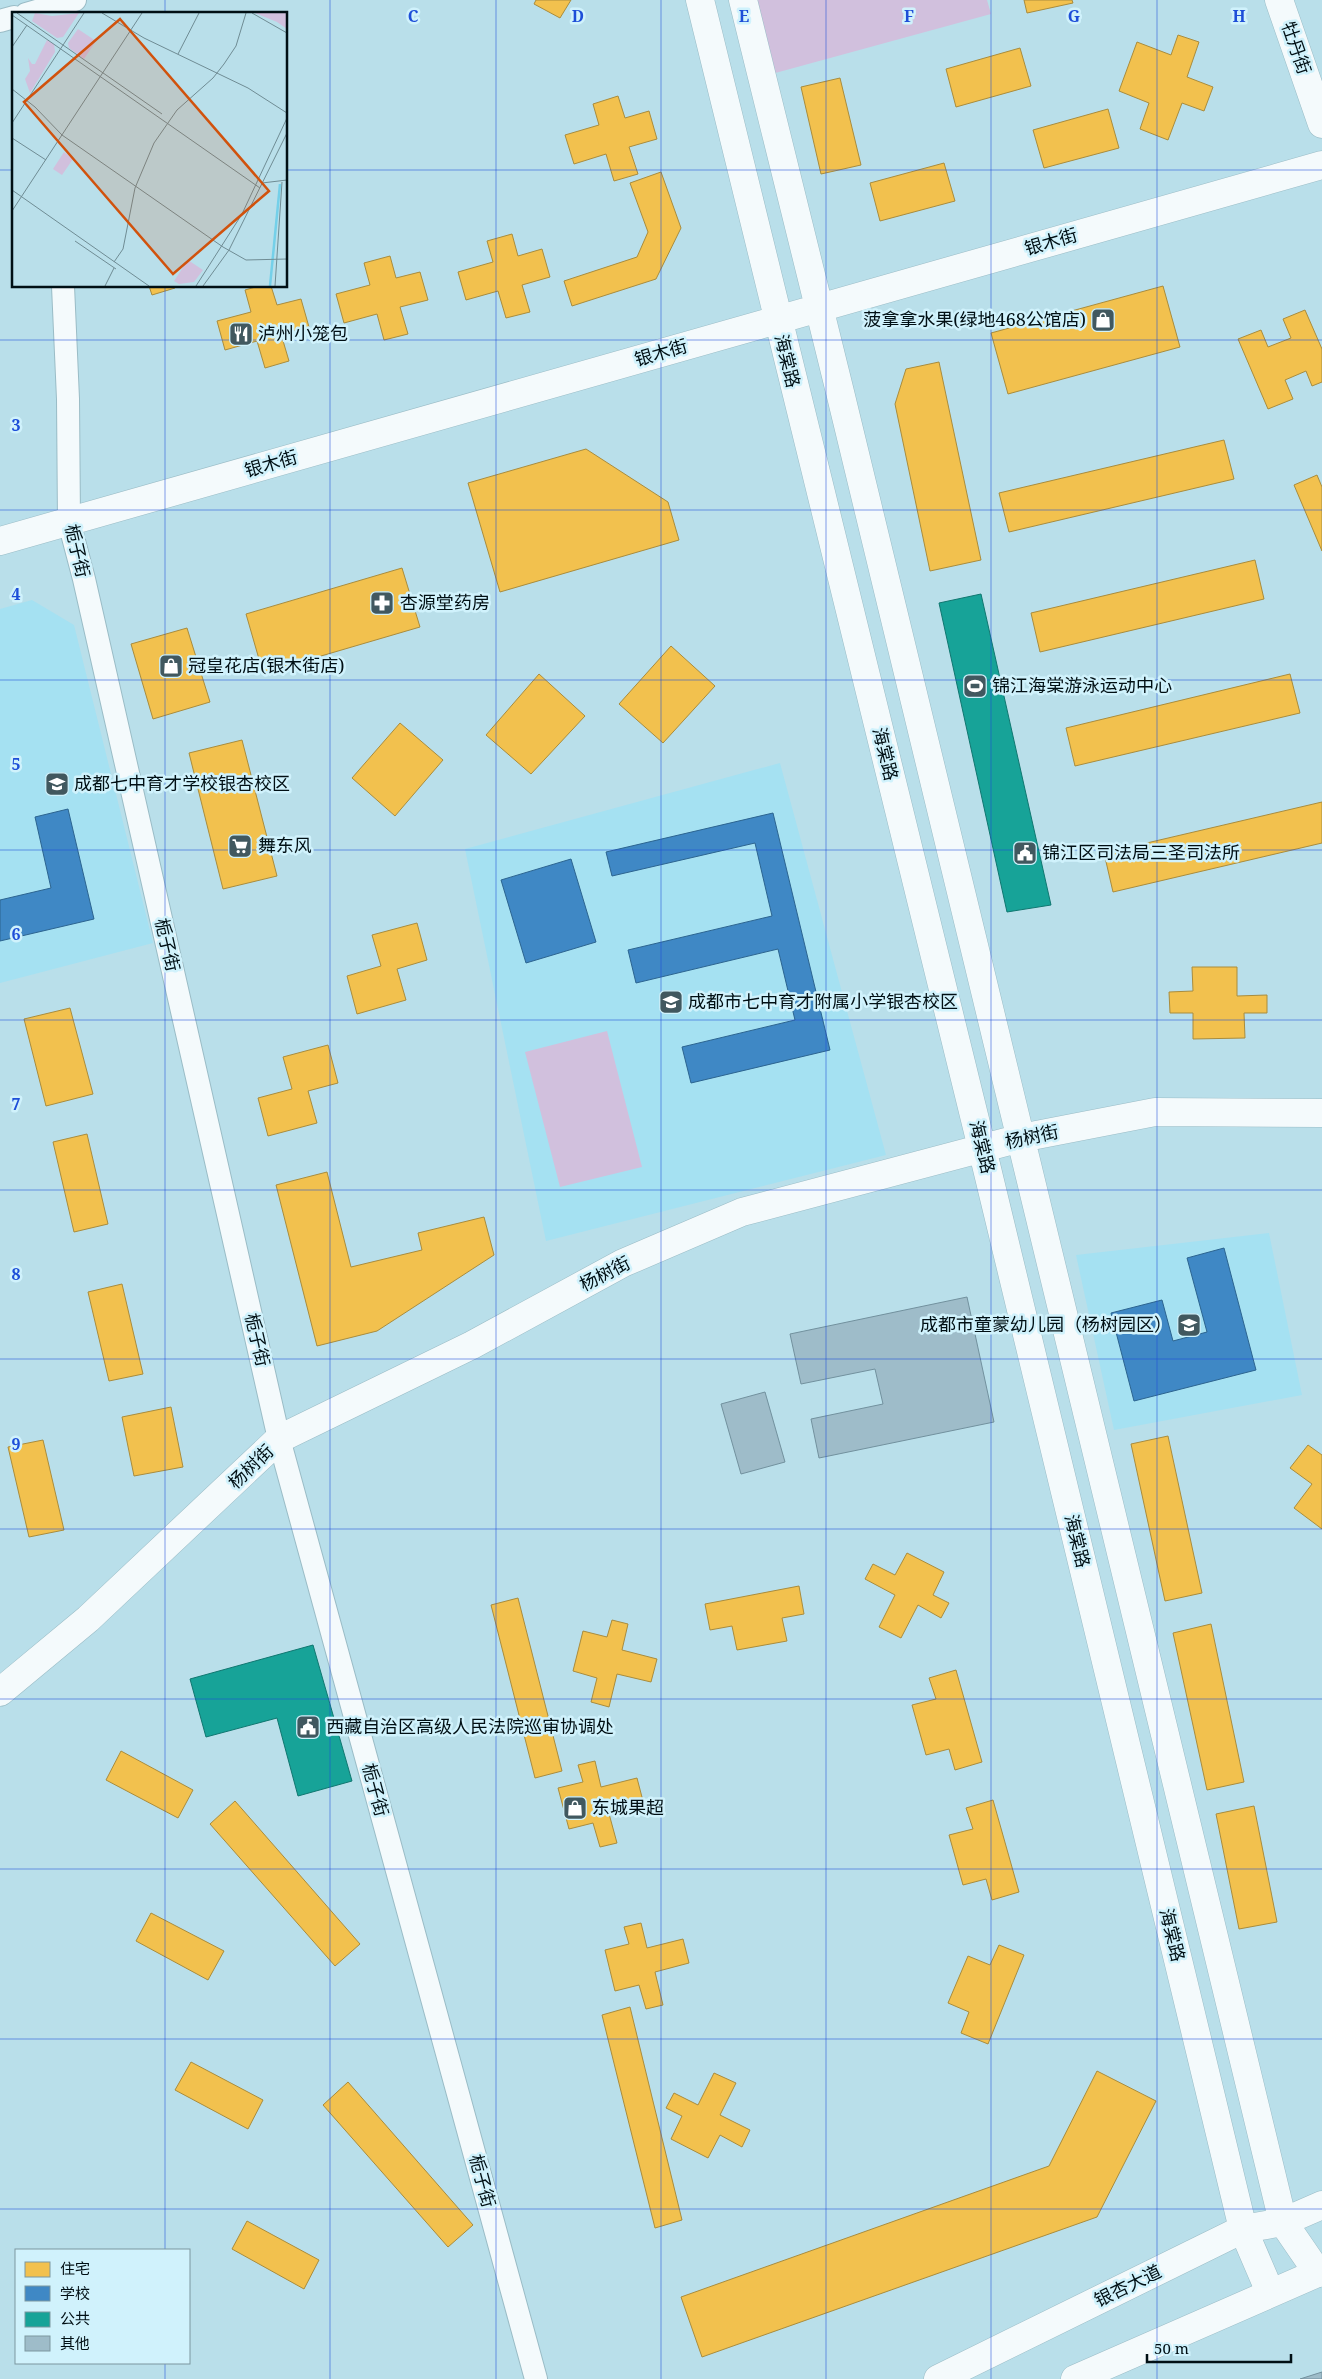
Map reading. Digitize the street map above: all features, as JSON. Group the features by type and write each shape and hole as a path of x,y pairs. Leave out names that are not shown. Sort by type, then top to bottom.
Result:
{"main road":[{"name":"海棠路","path":"700,0 777,320 982,1148 1242,2229 1270,2292"},
{"path":"742,0 819,308 1283,2222 1321,2274 1270,2292 1075,2379"},
{"name":"牡丹街","path":"1279,0 1322,124"},
{"name":"银木街","path":"0,541 1322,165"},
{"name":"杨树街","path":"0,1692 88,1620 279,1439 472,1345 623,1263 742,1212 1021,1138 1155,1112 1322,1113"},
{"name":"银杏大道","path":"938,2379 1242,2229 1283,2222 1322,2205"}],"street":[{"path":"38,9 75,0"},
{"name":"栀子街","path":"63,288 68,399 69,522 84,579 279,1439 536,2379"}],"shaded area":[{"path":"751,0 987,0 991,14 768,75"},
{"name":"成都七中育才学校银杏校区","path":"32,600 74,625 153,943 0,983 0,609"},
{"name":"成都市七中育才附属小学银杏校区","path":"780,763 886,1155 546,1241 465,849"},
{"path":"607,1031 642,1167 560,1187 525,1052"},
{"name":"成都市童蒙幼儿园（杨树园区）","path":"1269,1233 1302,1395 1114,1430 1076,1255"}],"building: 住宅":[{"path":"536,0 571,0 560,18 534,4"},
{"path":"1024,0 1072,0 1073,3 1027,13"},
{"path":"1178,35 1199,42 1187,77 1213,87 1204,111 1182,103 1168,140 1140,129 1149,103 1119,91 1137,42 1171,55"},
{"path":"1020,48 1031,86 956,107 946,69"},
{"path":"840,78 861,165 821,174 801,87"},
{"path":"618,96 625,118 649,111 657,139 629,147 638,174 614,181 606,154 574,164 565,135 599,125 593,104"},
{"path":"1108,109 1119,148 1044,168 1033,130"},
{"path":"944,163 955,201 880,221 870,183"},
{"path":"661,172 681,228 656,279 572,306 564,281 637,257 648,232 630,183"},
{"path":"512,234 518,256 542,249 550,277 522,285 530,312 506,318 498,291 466,300 458,272 493,262 487,241"},
{"path":"390,256 396,278 420,272 428,300 400,307 408,334 384,340 377,314 344,323 336,294 370,285 364,263"},
{"path":"1163,286 1180,347 1008,394 991,333"},
{"path":"150,288 175,288 152,295"},
{"path":"272,288 277,305 301,299 309,327 281,334 289,361 265,368 257,341 225,350 217,321 251,312 245,290"},
{"path":"1305,310 1322,349 1322,382 1312,386 1306,371 1285,380 1293,399 1268,409 1238,339 1261,330 1268,347 1291,338 1283,319"},
{"path":"939,362 981,560 930,571 895,404 906,369"},
{"path":"1224,440 1234,479 1009,532 999,493"},
{"path":"586,449 668,502 679,540 500,592 468,483"},
{"path":"1317,475 1322,487 1322,551 1294,485"},
{"path":"1255,560 1264,599 1040,652 1031,613"},
{"path":"402,568 420,627 263,673 246,614"},
{"path":"187,628 210,702 153,719 131,644"},
{"path":"671,646 715,686 663,743 619,704"},
{"path":"539,674 585,716 531,774 486,735"},
{"path":"1290,674 1300,713 1075,766 1066,728"},
{"path":"400,723 443,760 395,816 352,778"},
{"path":"242,740 277,876 223,889 189,753"},
{"path":"1322,802 1322,843 1113,892 1104,853"},
{"path":"417,923 427,960 397,969 406,1000 357,1014 347,976 381,966 372,935"},
{"path":"1192,967 1237,967 1237,996 1267,995 1267,1013 1244,1013 1245,1038 1193,1039 1193,1013 1170,1013 1169,992 1193,991"},
{"path":"70,1008 93,1094 46,1106 24,1019"},
{"path":"328,1045 338,1083 308,1091 317,1123 268,1136 258,1098 292,1089 283,1057"},
{"path":"87,1134 108,1224 74,1232 53,1142"},
{"path":"327,1172 351,1267 422,1250 418,1233 484,1217 494,1255 377,1331 317,1346 276,1185"},
{"path":"122,1284 143,1374 109,1381 88,1292"},
{"path":"171,1407 183,1467 134,1476 122,1417"},
{"path":"1168,1436 1202,1593 1165,1601 1131,1444"},
{"path":"43,1440 64,1530 29,1537 8,1447"},
{"path":"1308,1445 1322,1455 1322,1529 1294,1508 1312,1484 1290,1468"},
{"path":"907,1553 944,1572 933,1595 949,1603 941,1618 918,1605 901,1638 879,1627 895,1595 865,1579 873,1564 895,1575"},
{"path":"799,1586 804,1614 782,1618 787,1641 737,1650 732,1626 710,1630 705,1604"},
{"path":"518,1598 562,1771 535,1778 491,1605"},
{"path":"612,1620 628,1624 622,1650 657,1659 651,1682 617,1674 609,1707 591,1702 597,1678 573,1671 583,1631 607,1637"},
{"path":"1211,1624 1244,1782 1207,1790 1173,1633"},
{"path":"956,1670 982,1762 955,1770 949,1749 926,1755 912,1705 936,1699 929,1678"},
{"path":"121,1751 193,1790 178,1818 106,1780"},
{"path":"595,1761 601,1787 637,1778 643,1801 608,1810 617,1843 600,1847 593,1823 569,1829 558,1788 583,1782 578,1765"},
{"path":"993,1800 1019,1892 992,1900 986,1879 963,1885 949,1835 973,1829 966,1808"},
{"path":"235,1801 360,1944 335,1966 210,1824"},
{"path":"1254,1806 1277,1922 1239,1929 1216,1814"},
{"path":"151,1913 224,1951 208,1980 136,1941"},
{"path":"641,1923 647,1948 683,1939 689,1963 655,1972 663,2005 646,2009 639,1985 615,1991 605,1950 629,1944 624,1927"},
{"path":"999,1945 1024,1955 988,2044 961,2033 969,2012 948,2003 968,1956 990,1965"},
{"path":"630,2007 682,2220 655,2228 602,2015"},
{"path":"191,2062 263,2100 248,2129 175,2090"},
{"path":"1097,2071 1156,2101 1097,2217 702,2357 681,2297 1049,2166"},
{"path":"714,2073 736,2083 720,2115 750,2130 742,2147 720,2135 708,2158 671,2139 682,2116 666,2108 674,2093 698,2105"},
{"path":"348,2082 473,2225 448,2247 323,2105"},
{"path":"247,2221 319,2260 304,2289 232,2249"}],"building: 学校":[{"path":"68,809 94,919 0,941 0,900 51,888 35,817"},
{"path":"773,813 830,1050 691,1083 682,1047 795,1020 778,949 636,983 628,950 772,916 755,843 612,876 606,852"},
{"path":"571,859 596,942 526,963 501,880"},
{"path":"1224,1248 1256,1370 1134,1401 1111,1313 1162,1300 1173,1341 1207,1332 1187,1258"}],"building: 公共":[{"path":"981,594 1051,905 1007,912 939,603"},
{"name":"西藏自治区高级人民法院巡审协调处","path":"313,1645 352,1781 298,1796 277,1718 206,1737 190,1679"}],"building: 其他":[{"path":"967,1297 994,1422 819,1458 811,1419 883,1404 875,1369 801,1384 790,1334"},
{"path":"765,1392 785,1462 741,1474 721,1404"},
{"path":"1322,2372 1322,2379 1300,2379"}],"place":[{"name":"菠拿拿水果(绿地468公馆店)","path":"1103,320"},
{"name":"泸州小笼包","path":"241,334"},
{"name":"杏源堂药房","path":"382,603"},
{"name":"冠皇花店(银木街店)","path":"171,666"},
{"name":"锦江海棠游泳运动中心","path":"975,686"},
{"name":"成都七中育才学校银杏校区","path":"57,784"},
{"name":"舞东风","path":"240,846"},
{"name":"锦江区司法局三圣司法所","path":"1025,853"},
{"name":"成都市七中育才附属小学银杏校区","path":"671,1002"},
{"name":"成都市童蒙幼儿园（杨树园区）","path":"1189,1325"},
{"name":"西藏自治区高级人民法院巡审协调处","path":"308,1727"},
{"name":"东城果超","path":"575,1808"}]}
